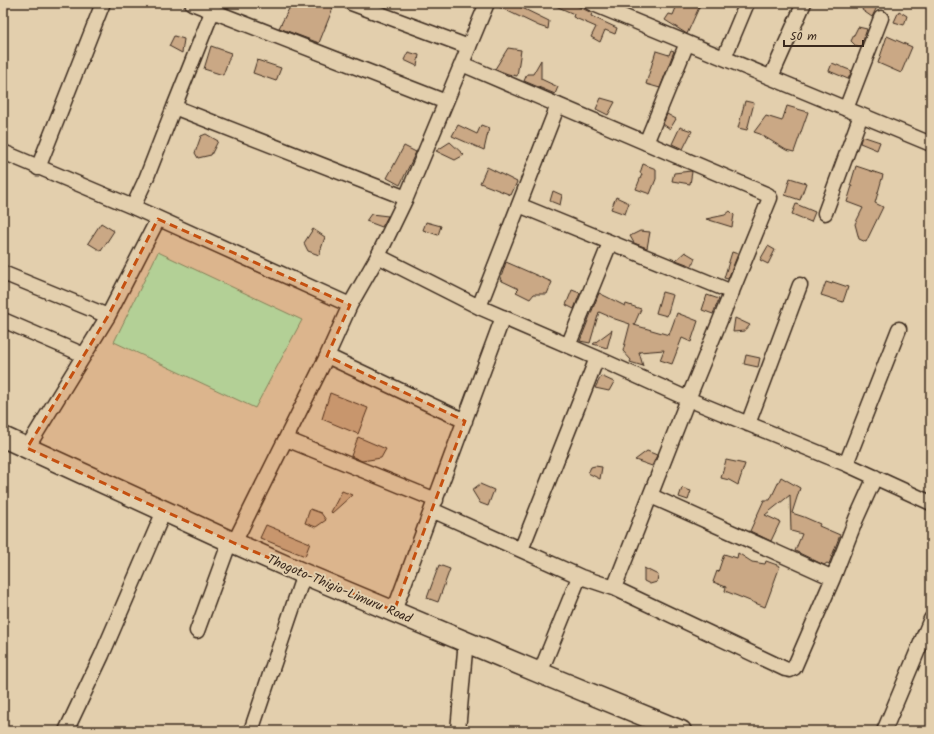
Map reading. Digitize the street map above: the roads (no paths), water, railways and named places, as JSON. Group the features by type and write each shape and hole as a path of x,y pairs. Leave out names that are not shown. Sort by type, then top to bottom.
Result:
{"highway":[{"name":"Thogoto-Thigio-Limuru Road","path":"3,437 304,574 681,731"}],"street":[{"path":"38,168 103,3"},
{"path":"351,3 469,47"},
{"path":"591,3 931,144"},
{"path":"724,58 747,3"},
{"path":"771,77 804,3"},
{"path":"195,4 212,12 446,102"},
{"path":"197,631 232,542 286,439 327,356 350,305 378,256 406,198 469,47 483,4"},
{"path":"132,207 146,179 212,12"},
{"path":"846,109 880,18"},
{"path":"646,143 687,43"},
{"path":"462,64 768,195 770,198 614,588"},
{"path":"479,307 558,105"},
{"path":"174,107 406,198"},
{"path":"825,213 861,115"},
{"path":"3,152 132,207 350,305"},
{"path":"519,205 732,292"},
{"path":"27,448 108,316 158,219"},
{"path":"568,346 610,243"},
{"path":"378,256 479,307 597,358 688,400 846,464 931,503"},
{"path":"3,273 108,316"},
{"path":"748,424 800,284"},
{"path":"394,611 503,317"},
{"path":"3,320 84,355"},
{"path":"846,464 899,329"},
{"path":"327,356 465,421"},
{"path":"521,550 597,358"},
{"path":"286,439 434,505 521,550 581,577 614,588 785,670 794,668 875,477"},
{"path":"651,496 833,578"},
{"path":"66,731 102,655 164,511"},
{"path":"251,731 304,574"},
{"path":"540,673 577,582 581,577"},
{"path":"884,731 931,619"},
{"path":"458,731 465,641"}]}
